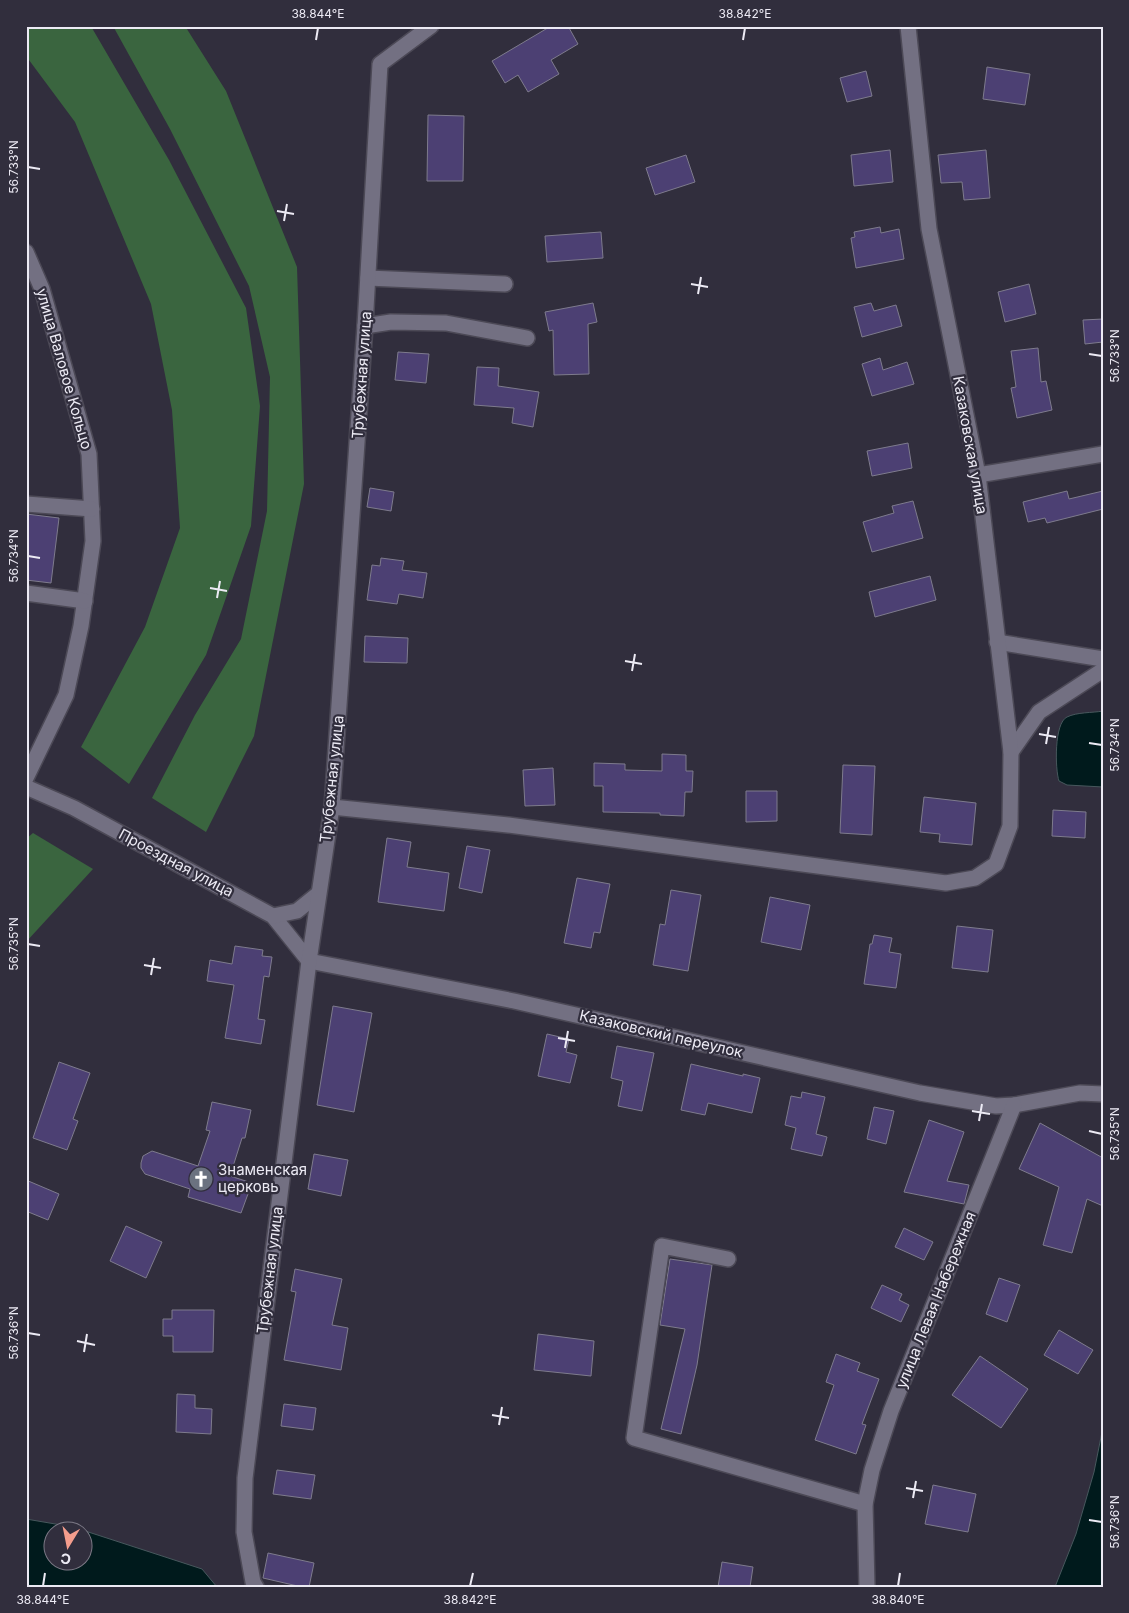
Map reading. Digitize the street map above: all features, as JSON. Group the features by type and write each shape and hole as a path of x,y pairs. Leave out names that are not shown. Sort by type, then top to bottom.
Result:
{"street":[{"name":"Трубежная улица","path":"254,1584 244,1532 244,1478 309,961 332,808 365,326 380,64 432,26"},
{"name":"Казаковская улица","path":"332,808 508,825 946,883 976,878 996,864 1010,826 1011,752 978,474 929,229 908,26"},
{"name":"улица Валовое Кольцо","path":"26,252 42,289 89,454 93,541 81,626 66,695 26,778"},
{"path":"368,278 506,284"},
{"path":"365,326 391,322 446,323 527,338"},
{"path":"978,474 1103,454"},
{"path":"26,504 92,509"},
{"path":"26,594 84,601"},
{"path":"997,642 1103,659"},
{"path":"1011,752 1039,712 1103,670"},
{"name":"Проездная улица","path":"26,787 74,808 273,916 309,961"},
{"path":"273,916 297,911 318,894"},
{"name":"Казаковский переулок","path":"309,961 514,1001 920,1092 996,1106 1014,1105"},
{"path":"1014,1105 1080,1093 1103,1094"},
{"name":"улица Левая Набережная","path":"867,1587 865,1504 872,1470 891,1411 1014,1105"},
{"path":"728,1259 662,1246 634,1438 865,1504"}],"green space":[{"path":"26,26 91,26 169,160 246,308 260,406 251,526 206,655 129,784 81,747 145,627 180,528 172,410 151,304 75,122 26,56"},
{"path":"113,26 185,26 226,91 297,267 304,484 254,736 206,832 152,798 195,715 241,639 267,511 270,377 249,286 170,129"},
{"path":"33,833 93,869 26,942 26,839"}],"shaded area":[{"path":"1103,711 1103,787 1067,785 1059,781 1057,747 1063,721 1075,714"},
{"path":"1103,1427 1103,1587 1055,1587 1076,1534 1094,1472"},
{"path":"26,1519 42,1522 42,1570 92,1570 92,1533 202,1569 217,1587 26,1587"}],"building":[{"path":"551,26 568,26 578,44 551,60 559,74 528,92 518,75 505,83 492,61"},
{"path":"987,67 1030,74 1025,105 983,99"},
{"path":"866,71 872,96 847,102 840,78"},
{"path":"428,115 464,116 463,181 427,181"},
{"path":"890,150 893,182 854,186 851,155"},
{"path":"986,150 990,198 964,200 962,182 941,183 938,155"},
{"path":"686,155 695,182 655,195 646,168"},
{"path":"880,227 881,233 899,229 904,259 856,268 851,238 855,237 854,232"},
{"path":"601,232 603,258 547,262 545,236"},
{"path":"1029,284 1036,314 1005,322 998,292"},
{"path":"593,303 597,322 588,324 589,374 554,375 553,330 549,331 545,312"},
{"path":"871,303 874,311 896,305 902,326 862,337 854,307"},
{"path":"1103,319 1103,342 1085,344 1083,320"},
{"path":"1038,348 1041,382 1046,381 1052,410 1017,418 1011,388 1016,387 1011,351"},
{"path":"398,352 429,354 426,383 395,380"},
{"path":"880,358 883,370 907,362 914,384 872,396 862,364"},
{"path":"477,367 499,368 498,386 539,392 533,427 512,423 514,408 474,405"},
{"path":"908,443 912,468 872,476 867,451"},
{"path":"370,488 394,492 391,511 367,507"},
{"path":"1067,491 1069,499 1103,491 1103,509 1047,523 1045,518 1028,522 1023,502"},
{"path":"913,501 923,538 872,552 863,522 894,513 892,506"},
{"path":"26,514 59,518 51,583 26,580"},
{"path":"381,558 404,561 402,570 427,573 423,598 399,594 397,604 367,600 372,565 380,566"},
{"path":"930,576 936,600 875,617 869,592"},
{"path":"365,636 408,638 407,663 364,662"},
{"path":"662,754 686,755 686,771 693,771 692,792 685,792 684,816 660,815 660,813 603,812 603,786 594,786 594,763 625,764 625,770 662,771"},
{"path":"843,765 875,766 872,835 840,833"},
{"path":"553,768 555,805 525,806 523,770"},
{"path":"746,791 777,791 777,821 746,822"},
{"path":"924,797 976,803 972,845 939,842 940,834 920,832"},
{"path":"1053,810 1086,812 1085,838 1052,836"},
{"path":"387,838 411,842 407,867 449,873 444,911 378,902"},
{"path":"467,846 490,850 482,893 459,888"},
{"path":"577,878 610,884 600,933 594,932 591,948 564,943"},
{"path":"671,890 701,895 688,971 653,965 660,924 665,925"},
{"path":"770,897 810,905 801,950 761,942"},
{"path":"957,926 993,930 988,972 952,968"},
{"path":"874,935 892,938 889,952 901,954 896,988 864,984 870,944 872,944"},
{"path":"235,946 263,950 262,956 272,957 269,977 264,976 258,1019 265,1020 261,1044 225,1038 234,985 207,981 210,960 232,964"},
{"path":"333,1006 372,1013 354,1112 317,1105"},
{"path":"547,1034 569,1039 566,1052 577,1055 570,1083 538,1076"},
{"path":"617,1046 654,1053 642,1111 618,1106 623,1081 611,1078"},
{"path":"59,1062 90,1073 73,1119 78,1121 67,1150 33,1138"},
{"path":"691,1064 760,1078 752,1113 708,1103 705,1115 681,1110"},
{"path":"802,1092 825,1097 816,1134 827,1137 822,1156 791,1149 796,1128 785,1125 791,1096 801,1098"},
{"name":"Знаменская церковь","path":"212,1102 251,1110 245,1138 242,1138 230,1176 252,1183 241,1213 188,1197 190,1189 145,1174 141,1168 143,1156 152,1151 198,1166 210,1131 206,1130"},
{"path":"874,1107 894,1111 886,1144 867,1139"},
{"path":"929,1120 964,1132 947,1181 969,1185 964,1204 904,1192"},
{"path":"1040,1123 1103,1158 1103,1206 1087,1199 1072,1253 1043,1245 1059,1187 1019,1169"},
{"path":"314,1154 348,1160 341,1196 308,1189"},
{"path":"26,1180 59,1194 48,1220 26,1211"},
{"path":"126,1226 162,1242 146,1278 110,1261"},
{"path":"904,1228 933,1242 924,1260 895,1247"},
{"path":"670,1259 712,1265 697,1365 681,1434 661,1429 685,1329 660,1325"},
{"path":"295,1269 342,1279 332,1325 348,1328 341,1370 284,1360 296,1292 291,1291"},
{"path":"999,1278 1020,1285 1007,1322 986,1314"},
{"path":"882,1285 902,1294 899,1300 909,1305 901,1322 871,1308"},
{"path":"172,1310 214,1310 213,1352 173,1352 173,1336 163,1336 163,1319 172,1319"},
{"path":"1059,1330 1093,1350 1078,1374 1044,1355"},
{"path":"538,1334 594,1341 591,1376 534,1370"},
{"path":"836,1354 860,1363 857,1371 879,1379 862,1424 866,1425 856,1454 815,1440 834,1385 826,1382"},
{"path":"980,1356 1028,1389 1001,1428 952,1395"},
{"path":"177,1394 195,1395 195,1408 212,1409 211,1434 176,1432"},
{"path":"284,1404 316,1408 313,1430 281,1426"},
{"path":"277,1470 315,1475 311,1499 273,1494"},
{"path":"933,1485 976,1494 968,1532 925,1524"},
{"path":"268,1553 314,1563 309,1587 263,1578"},
{"path":"722,1562 753,1567 750,1587 718,1587"}],"place":[{"name":"Знаменская церковь","path":"201,1179"}]}
